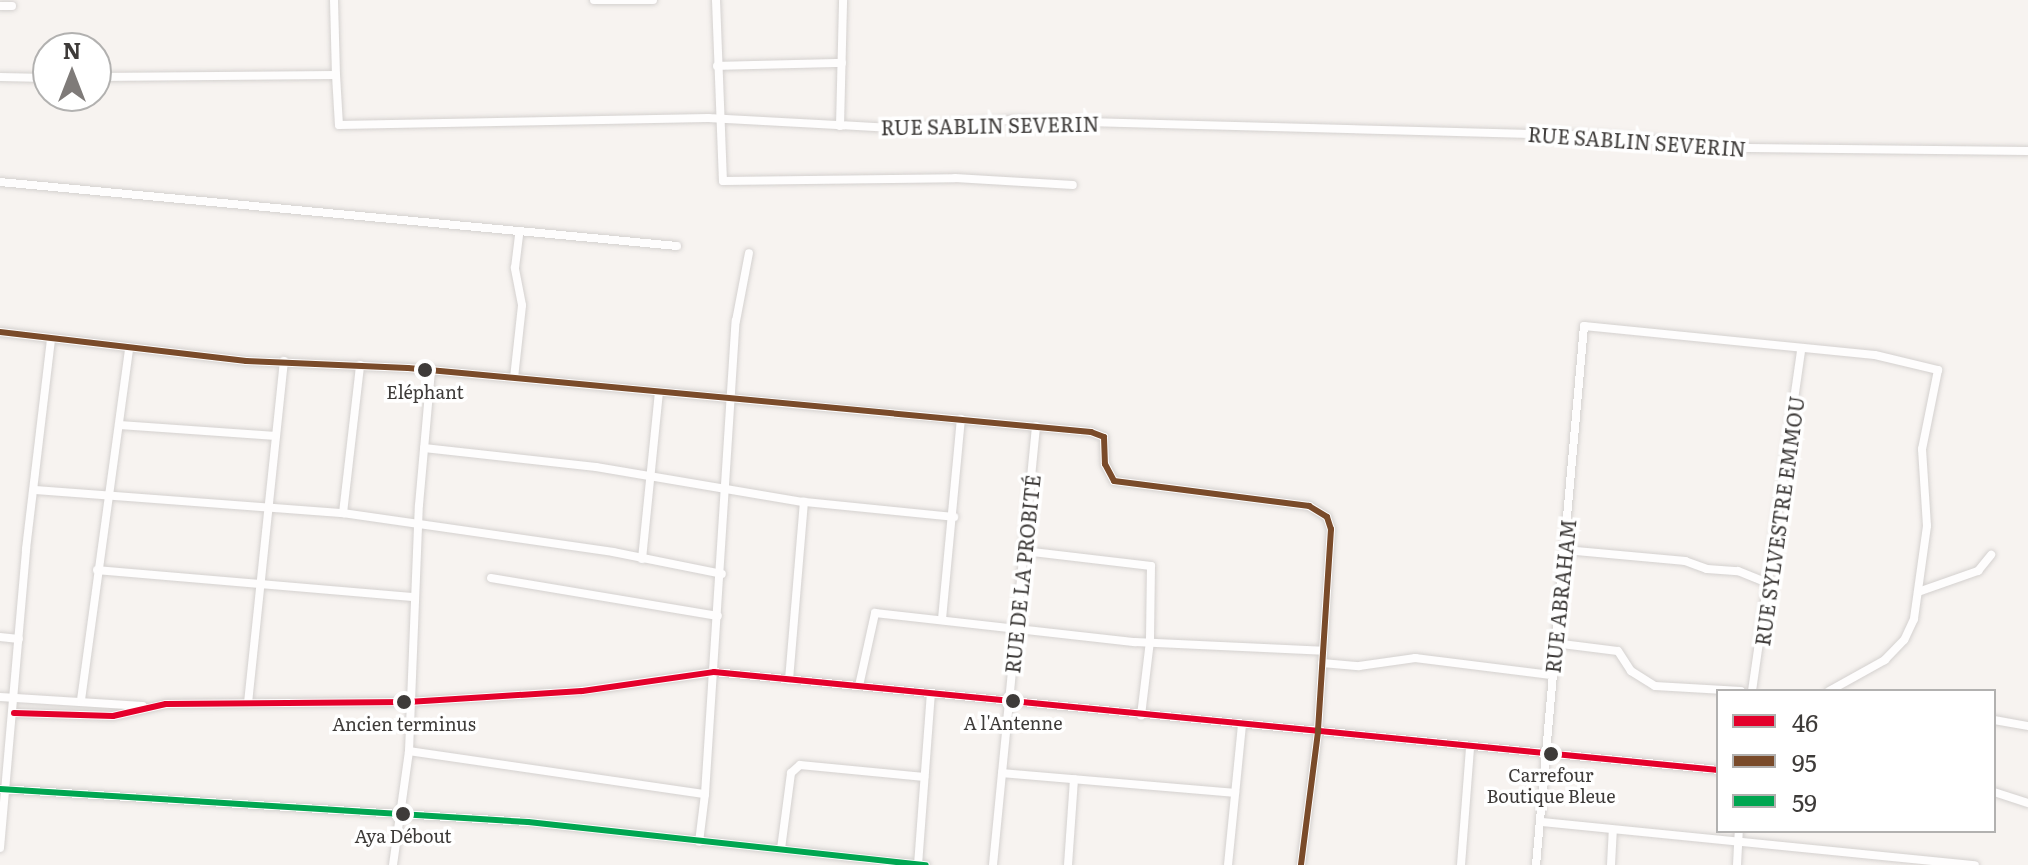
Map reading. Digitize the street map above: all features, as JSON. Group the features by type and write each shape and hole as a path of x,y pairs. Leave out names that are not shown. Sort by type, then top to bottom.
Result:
{"street":[{"path":"112,77 336,75 334,0"},
{"path":"594,0 653,0"},
{"path":"716,0 721,179 727,183 955,178 1073,185"},
{"path":"840,126 843,0"},
{"path":"0,6 12,6"},
{"path":"717,66 842,63"},
{"name":"RUE SABLIN SEVERIN","path":"336,75 339,125 719,119 840,126 982,126 1012,120 1303,125 1605,136 1748,148 2028,151"},
{"path":"0,77 32,78"},
{"path":"0,182 519,234 677,246"},
{"path":"514,378 522,305 515,268 519,234"},
{"path":"699,842 722,574 736,321 749,253"},
{"name":"RUE ABRAHAM","path":"1536,865 1584,326 1801,351"},
{"path":"0,332 129,349 431,370 1100,433 1114,481 1320,511 1331,529 1318,732 1301,865"},
{"path":"0,848 2,789 14,713 51,339"},
{"path":"81,700 129,349"},
{"path":"1801,351 1875,355 1938,370 1922,449 1927,526 1914,619 1894,652 1832,689"},
{"name":"RUE SYLVESTRE EMMOU","path":"1752,689 1801,351"},
{"path":"248,703 284,361"},
{"path":"343,513 360,365"},
{"path":"393,865 409,751 408,702 418,525 431,370"},
{"path":"642,559 659,393"},
{"path":"942,619 961,419"},
{"path":"120,425 276,436"},
{"name":"RUE DE LA PROBITÉ","path":"993,865 1036,426"},
{"path":"424,448 728,487 804,502 954,517"},
{"path":"36,490 343,513 722,574"},
{"path":"789,680 804,502"},
{"path":"1565,550 1672,559 1707,569 1738,571 1768,583"},
{"path":"1024,551 1151,566 1150,641 1141,715"},
{"path":"1918,592 1978,571 1991,555"},
{"path":"97,570 414,597"},
{"path":"491,578 718,616"},
{"path":"859,686 875,613 1150,641 1323,651"},
{"path":"0,637 19,639"},
{"path":"1554,643 1618,651 1631,671 1655,686 1716,690"},
{"path":"1322,663 1359,666 1415,658 1551,675"},
{"path":"0,697 147,706 408,702 582,691 714,672 1716,770"},
{"path":"2,789 210,806 400,813 528,822 920,865 931,693"},
{"path":"14,713 113,716 147,706"},
{"path":"1996,720 2028,726"},
{"path":"1228,865 1242,725"},
{"path":"1461,865 1470,747"},
{"path":"409,751 705,794"},
{"path":"781,849 791,773 800,765 924,777"},
{"path":"1002,773 1235,793"},
{"path":"1068,865 1074,779"},
{"path":"1996,793 2028,803"},
{"path":"1542,822 1975,865"},
{"path":"1611,865 1613,831"},
{"path":"1737,865 1739,833"}],"transit line":[{"name":"95","path":"0,332 246,361 408,368 1091,432 1104,437 1105,464 1114,481 1309,506 1327,517 1331,529 1318,732 1301,865"},
{"name":"46","path":"14,713 113,716 166,704 408,702 582,691 714,672 1716,770"},
{"name":"59","path":"0,789 528,822 926,865"}],"place":[{"name":"Eléphant","path":"425,370"},
{"name":"A l'Antenne","path":"1013,701"},
{"name":"Ancien terminus","path":"404,702"},
{"name":"Carrefour Boutique Bleue","path":"1551,754"},
{"name":"Aya Débout","path":"403,814"}]}
